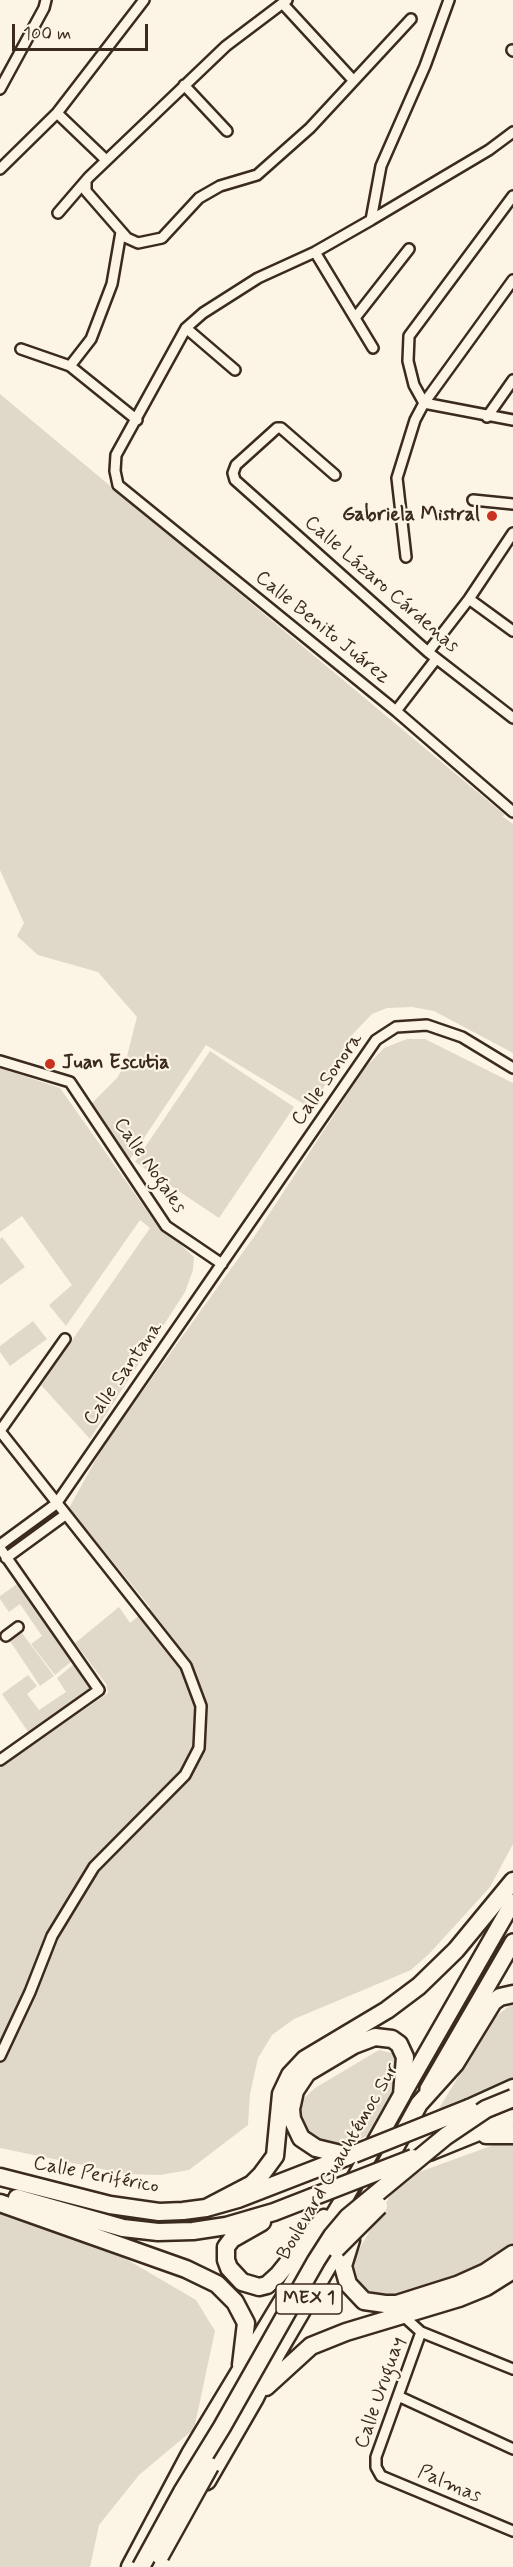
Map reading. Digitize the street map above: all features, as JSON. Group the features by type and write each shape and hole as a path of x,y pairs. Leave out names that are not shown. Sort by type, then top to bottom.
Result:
{"highway":[{"path":"206,2208 252,2184 275,2156 281,2094 290,2075 306,2059 387,2010 419,1986 456,1950 513,1881"},
{"path":"419,2104 455,2064 493,2002 500,1997 513,1994"},
{"path":"351,2155 316,2148 301,2138 295,2129 291,2109 292,2099 301,2080 314,2069 365,2039 384,2037 392,2039 404,2050 402,2095"},
{"name":"Calle Periférico","path":"0,2177 68,2196 134,2209 159,2212 206,2208 259,2192 469,2108 513,2088"},
{"name":"Boulevard Cuauhtémoc Sur","path":"130,2567 171,2487 341,2204 402,2095"},
{"path":"141,2567 182,2492 332,2236 348,2217 446,2136 486,2109 513,2098"},
{"name":"Boulevard Cuauhtémoc Sur","path":"159,2567 419,2104"},
{"path":"154,2567 312,2283 339,2245 374,2210 460,2138 513,2108"},
{"path":"450,2144 513,2118"},
{"path":"450,2144 484,2135 513,2134"},
{"name":"Calle Periférico","path":"0,2194 140,2231 193,2231 226,2226 274,2212 450,2144"},
{"path":"365,2202 345,2256 345,2277 354,2292 364,2301 399,2309 459,2298 486,2287 513,2270"},
{"path":"0,2203 186,2269 217,2284 235,2302 246,2324 246,2336 237,2378"},
{"path":"274,2212 256,2226 232,2239 226,2247 226,2260 229,2268 242,2282 259,2287 267,2284 278,2275 314,2228 341,2204"},
{"path":"255,2398 298,2355 311,2346 486,2272 513,2254"}],"main road":[{"name":"Boulevard Cuauhtémoc Sur","path":"402,2095 513,1902"},
{"name":"Boulevard Cuauhtémoc Sur","path":"419,2104 513,1942"}],"street":[{"path":"0,90 44,8 46,0"},
{"path":"0,169 57,113 144,0"},
{"path":"371,220 381,166 425,66 449,0"},
{"path":"58,213 106,160 184,85 226,46 285,2 352,80"},
{"path":"86,183 86,191 127,238 138,243 162,238 199,198 220,186 257,175 310,128 352,80 411,19"},
{"path":"184,85 227,131"},
{"path":"57,113 106,160"},
{"path":"21,349 70,366 137,420 186,328 203,313 258,278 315,252 371,220 489,150 513,132"},
{"path":"513,196 409,336 408,361 414,385 424,403 513,420"},
{"path":"70,366 91,339 112,284 120,232"},
{"path":"355,318 409,249"},
{"path":"315,252 373,348"},
{"path":"406,557 397,478 415,420 424,403 513,280"},
{"path":"186,328 235,370"},
{"path":"488,417 513,380"},
{"name":"Calle Benito Juárez","path":"137,420 116,455 115,471 118,485 396,711 513,812"},
{"name":"Calle Lázaro Cárdenas","path":"335,475 281,428 277,428 236,465 233,473 235,480 428,652 513,718"},
{"path":"473,500 513,504"},
{"path":"428,652 469,599 512,537"},
{"path":"469,599 513,631"},
{"path":"396,711 436,659"},
{"name":"Calle Sonora","path":"222,1264 376,1040 396,1027 427,1025 462,1037 513,1068"},
{"name":"Calle Nogales","path":"0,1061 70,1082 166,1226 222,1264"},
{"name":"Calle Santana","path":"0,1547 56,1504 222,1264"},
{"path":"0,2056 30,1992 52,1936 94,1868 185,1775 199,1748 201,1706 186,1666 0,1431 65,1339"},
{"path":"6,1558 65,1515"},
{"path":"0,1547 99,1689 0,1760"},
{"path":"6,1636 18,1627"},
{"path":"399,2309 421,2332 513,2369"},
{"name":"Calle Uruguay","path":"376,2467 376,2457 421,2332"},
{"path":"398,2396 513,2449"},
{"name":"Palmas","path":"376,2467 381,2476 513,2531"}],"shaded area":[{"path":"0,394 513,824 513,1053 434,1011 412,1007 387,1008 372,1014 352,1035 312,1109 206,1045 128,1162 91,1104 117,1078 125,1064 137,1017 98,972 38,955 17,936 24,923 0,870"},
{"path":"407,1039 425,1039 513,1083 513,1844 490,1887 430,1953 411,1970 294,2019 272,2035 258,2058 250,2094 248,2125 189,2170 160,2175 126,2174 0,2148 0,1768 108,1693 106,1684 75,1643 119,1607 130,1623 150,1607 69,1508 104,1445 256,1234 364,1069 384,1048"},
{"path":"210,1051 294,1107 219,1218 135,1162"},
{"path":"0,1068 60,1088 152,1218 194,1257 193,1270 185,1292 90,1439 41,1385 150,1228 140,1220 66,1326 49,1305 72,1285 22,1216 0,1232"},
{"path":"2,1237 25,1267 0,1285 0,1239"},
{"path":"33,1321 47,1339 10,1366 0,1352 0,1346"},
{"path":"17,1584 72,1661 55,1675 31,1644 42,1636 20,1604 9,1612 0,1599 0,1596"},
{"path":"19,1629 54,1676 40,1686 8,1638"},
{"path":"74,1664 92,1689 29,1733 2,1694 28,1675 37,1686 27,1694 39,1710 66,1692 57,1678"},
{"path":"513,2003 513,2083 438,2110 494,2018"},
{"path":"379,2050 396,2054 400,2078 371,2134 346,2145 327,2145 307,2132 301,2120 301,2104 306,2096 315,2088"},
{"path":"502,2142 513,2144 513,2249 478,2271 395,2300 366,2295 350,2277 354,2258 398,2182 408,2176"},
{"path":"0,2211 109,2249 196,2300 215,2331 194,2429 139,2475 99,2525 90,2567 0,2567"}],"place":[{"name":"Gabriela Mistral","path":"492,516"},
{"name":"Juan Escutia","path":"50,1064"}]}
